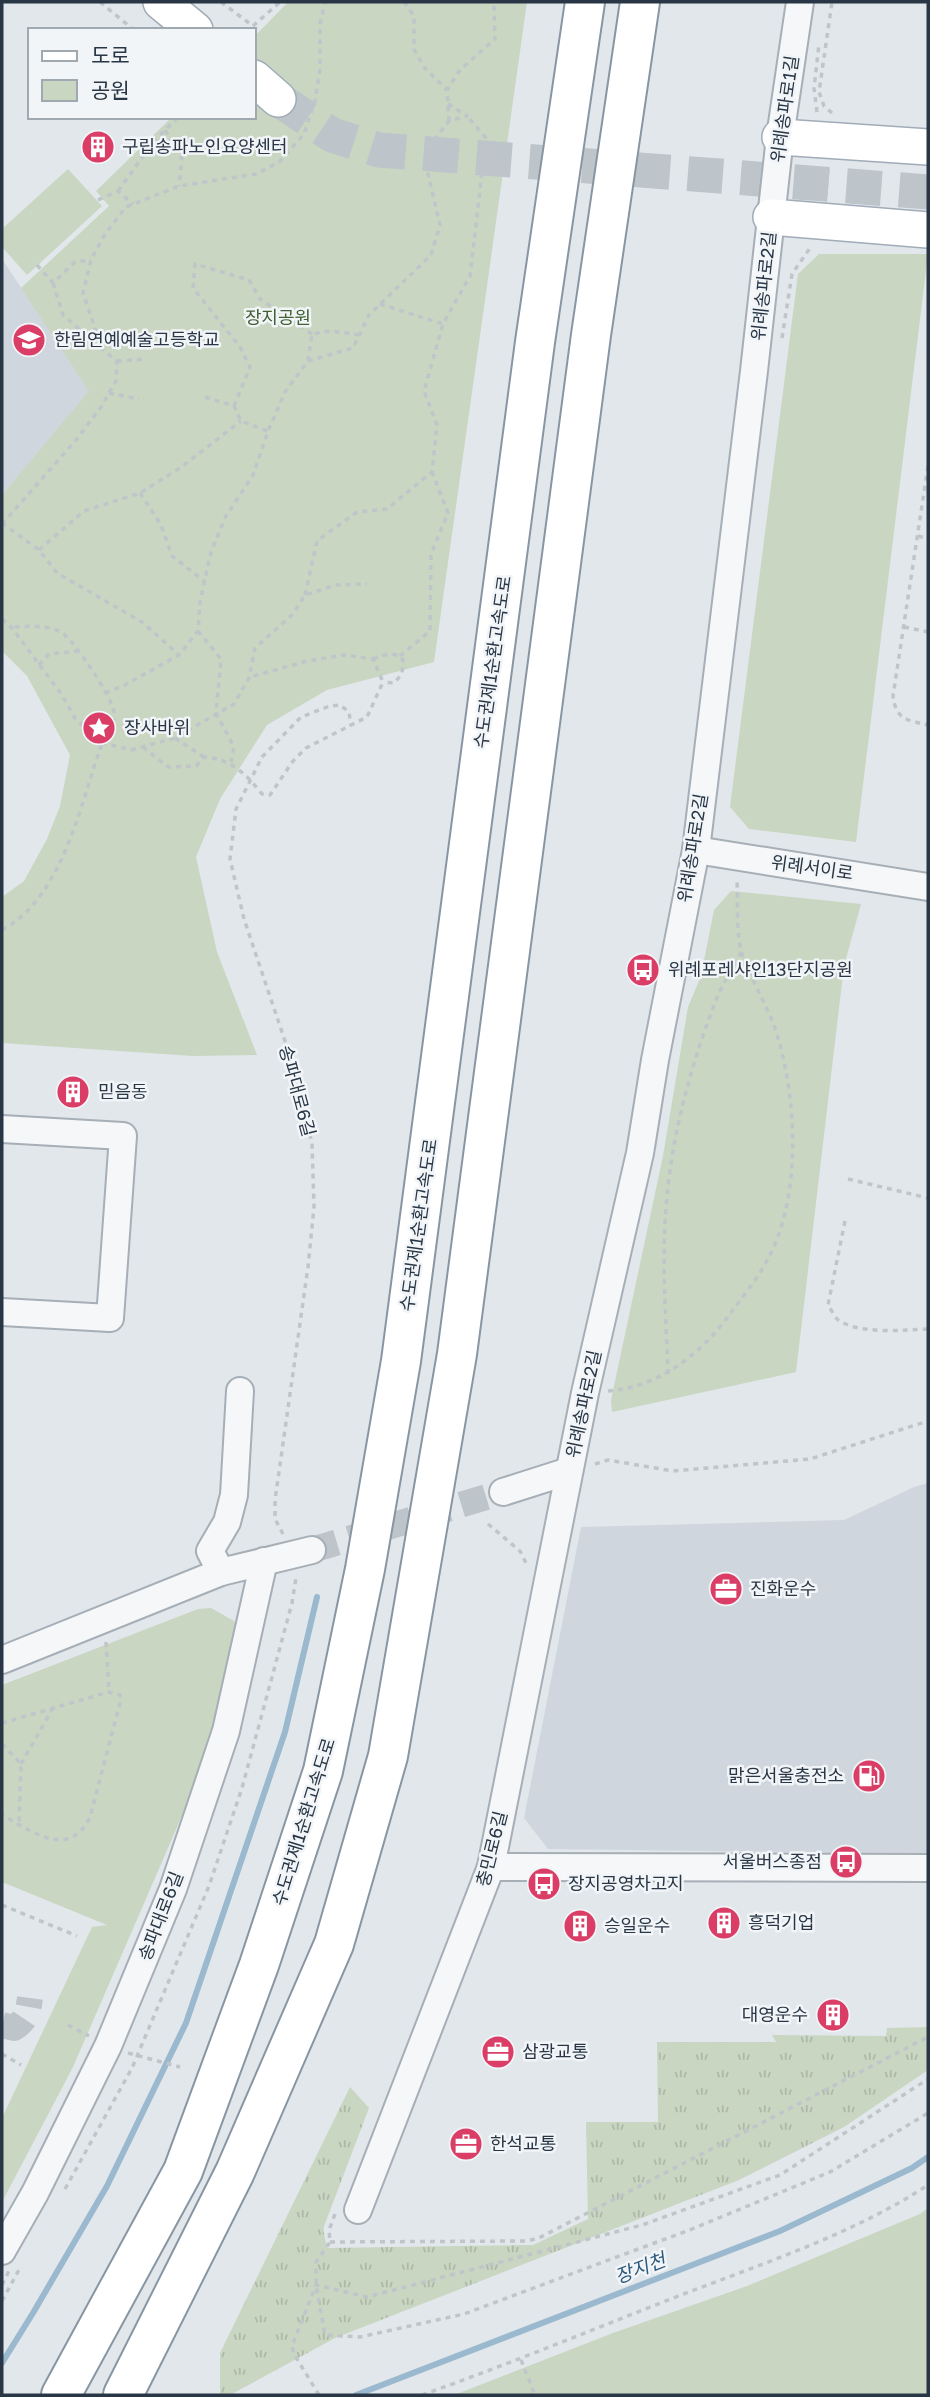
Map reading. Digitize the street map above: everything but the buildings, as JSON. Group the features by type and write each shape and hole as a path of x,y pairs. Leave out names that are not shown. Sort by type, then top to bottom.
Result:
{"highway":[{"name":"수도권제1순환고속도로","path":"61,2395 183,2171 259,1965 323,1771 365,1569 401,1361 536,342 585,2"},
{"path":"123,2395 235,2172 334,1944 388,1756 457,1354 591,335 640,2"}],"main road":[{"path":"161,2 193,28"},
{"path":"780,137 832,127 928,147"},
{"path":"771,217 928,230"}],"street":[{"name":"위례송파로1길","path":"771,217 800,2"},
{"name":"위례송파로2길","path":"569,1471 640,1153 655,1060 696,850 771,217"},
{"name":"위례서이로","path":"696,850 928,887"},
{"path":"2,1129 123,1136 110,1318 2,1312"},
{"path":"221,1572 211,1551 227,1522 233,1495 240,1391"},
{"path":"503,1492 569,1471"},
{"name":"충민로6길","path":"358,2210 491,1867 569,1471"},
{"path":"2,1660 221,1572 303,1552"},
{"name":"송파대로6길","path":"2,2251 35,2193 108,2046 173,1889 226,1731 264,1561"},
{"path":"491,1867 928,1868"}],"path":[{"path":"100,2 132,28"},
{"path":"221,2 253,26 280,2"},
{"path":"102,349 83,293 91,260 105,234 126,207 133,204 178,186 256,174 279,162 303,134 315,100 320,69 320,24 325,2"},
{"path":"404,2 414,16 414,49 424,66 447,90"},
{"path":"449,121 447,90 460,70 495,39 494,2"},
{"path":"825,222 832,127 819,92 832,2"},
{"path":"820,39 814,88 820,130 829,136 832,127"},
{"path":"400,656 430,631 431,554 448,513 432,472 436,425 424,391 443,324 470,276 486,138 467,116 448,104"},
{"path":"308,361 353,348 369,315 431,255 440,225 426,165 429,146 449,121 467,116"},
{"path":"97,201 118,191 154,141 176,119"},
{"path":"165,131 182,158 178,186"},
{"path":"118,191 133,204"},
{"path":"53,283 75,262 91,260"},
{"path":"268,431 241,421 234,406 250,367 240,346 193,288 195,264 248,280 260,299 312,334 331,331 360,335"},
{"path":"37,265 53,283 63,315 102,349 117,361 147,359"},
{"path":"380,304 443,324"},
{"path":"105,693 179,655 198,631 204,581 211,552 226,516 253,475 285,392 308,361 312,334"},
{"path":"117,361 116,380 101,407 76,440 2,524 38,550 57,573 142,622 179,655"},
{"path":"109,393 139,399"},
{"path":"205,397 234,406"},
{"path":"38,550 84,511 140,493 180,468 241,421"},
{"path":"928,466 894,696 895,710 904,719 928,725"},
{"path":"2,619 12,628 62,695 76,720 103,743 131,750 175,738 234,704 249,678 255,648 293,614 305,594 317,541 357,512 387,509 432,472"},
{"path":"140,493 161,525 172,556 204,581"},
{"path":"918,536 928,539"},
{"path":"305,594 336,585 367,584"},
{"path":"2,930 15,923 40,895 61,861 103,743 113,724 114,711 78,651 61,633 40,626 12,628"},
{"path":"904,627 928,632"},
{"path":"198,631 221,659 216,713 234,747 231,762"},
{"path":"39,665 49,654 78,651"},
{"path":"249,678 344,655 373,659 389,654 400,656 403,660 402,674 394,683 383,682"},
{"path":"175,738 204,757 231,762 262,794 270,795 293,761 306,748 367,717 383,682 373,659"},
{"name":"송파대로6길","path":"303,1552 275,1519 275,1500 308,1267 314,1207 312,1143 288,1050 244,919 230,859 236,809 262,757 301,717 330,706 340,705 349,712 351,726"},
{"path":"144,747 168,767 196,766 204,757"},
{"path":"585,1393 627,1390 668,1374 716,1334 769,1258 783,1225 790,1189 790,1098 778,1037 741,952 736,857"},
{"path":"668,1374 664,1253 672,1165 681,1114 699,1048 717,997 741,952"},
{"path":"848,1179 928,1198"},
{"path":"845,1222 828,1305 837,1319 851,1325 879,1330 928,1329"},
{"path":"569,1471 608,1460 673,1471 810,1459 928,1420"},
{"path":"488,1524 520,1551 528,1569"},
{"path":"105,1619 109,1692"},
{"path":"2,1723 109,1692 120,1695 90,1817 83,1831 72,1839 57,1840 2,1815"},
{"path":"19,1825 21,1763 52,1708"},
{"path":"2,1744 21,1763"},
{"path":"2,1905 77,1936"},
{"path":"68,2025 108,2046 180,2067"},
{"path":"928,2037 537,2239 330,2242 316,2262 316,2285 326,2335 360,2337 464,2314 692,2229 830,2172 928,2113"},
{"path":"2,2054 21,2065"},
{"path":"316,2285 367,2297 642,2225 779,2175 928,2078"},
{"path":"422,2395 521,2360 564,2340 780,2257 897,2205 928,2185"},
{"path":"316,2285 292,2346 294,2354 319,2395"},
{"path":"521,2360 534,2395"}],"shaded area":[{"name":"한림연예예술고등학교","path":"2,259 90,391 2,495"},
{"name":"장지공영차고지","path":"928,1483 928,1854 548,1849 524,1818 581,1527 844,1520"}],"green space":[{"name":"장지공원","path":"288,2 527,2 434,662 327,690 267,725 220,799 196,857 217,952 257,1055 193,1056 2,1043 2,897 24,881 47,839 60,806 70,755 27,676 2,651 2,495 89,391 21,288 109,206 96,191 170,119 256,119 256,35"},
{"path":"68,169 102,206 27,275 2,247 2,229"},
{"path":"819,254 928,254 856,842 749,829 730,807 798,274"},
{"path":"731,891 861,904 844,966 796,1372 612,1412 611,1400 663,1156 688,1007 701,976 714,910"},
{"path":"211,1608 234,1621 240,1632 197,1781 73,2067 2,2202 2,2118 92,1927 107,1925 2,1882 2,1685 198,1609"},
{"path":"928,2027 928,2070 844,2127 739,2180 335,2338 230,2395 220,2395 220,2353 350,2087 369,2108 323,2229 327,2248 533,2245 588,2219 586,2122 658,2122 657,2042 776,2042 772,2035 886,2036 887,2028"},
{"path":"928,2208 928,2395 454,2395 613,2333 747,2286 920,2214"}],"waterway":[{"path":"2,2363 107,2186 186,2023 285,1732 317,1597"},
{"name":"장지천","path":"356,2395 780,2231 912,2168 928,2157"}],"tunnel":[{"path":"278,99 332,135 379,150 928,192"},
{"path":"312,1550 503,1492"},
{"path":"2,2025 14,2028 22,2022 30,1998"}],"place":[{"name":"구립송파노인요양센터","path":"98,147"},
{"name":"한림연예예술고등학교","path":"29,340"},
{"name":"장사바위","path":"99,728"},
{"name":"위례포레샤인13단지공원","path":"643,970"},
{"name":"믿음동","path":"73,1092"},
{"name":"진화운수","path":"726,1589"},
{"name":"맑은서울충전소","path":"869,1776"},
{"name":"서울버스종점","path":"846,1862"},
{"name":"장지공영차고지","path":"544,1884"},
{"name":"흥덕기업","path":"724,1923"},
{"name":"승일운수","path":"580,1926"},
{"name":"대영운수","path":"833,2015"},
{"name":"삼광교통","path":"498,2052"},
{"name":"한석교통","path":"466,2144"}]}
